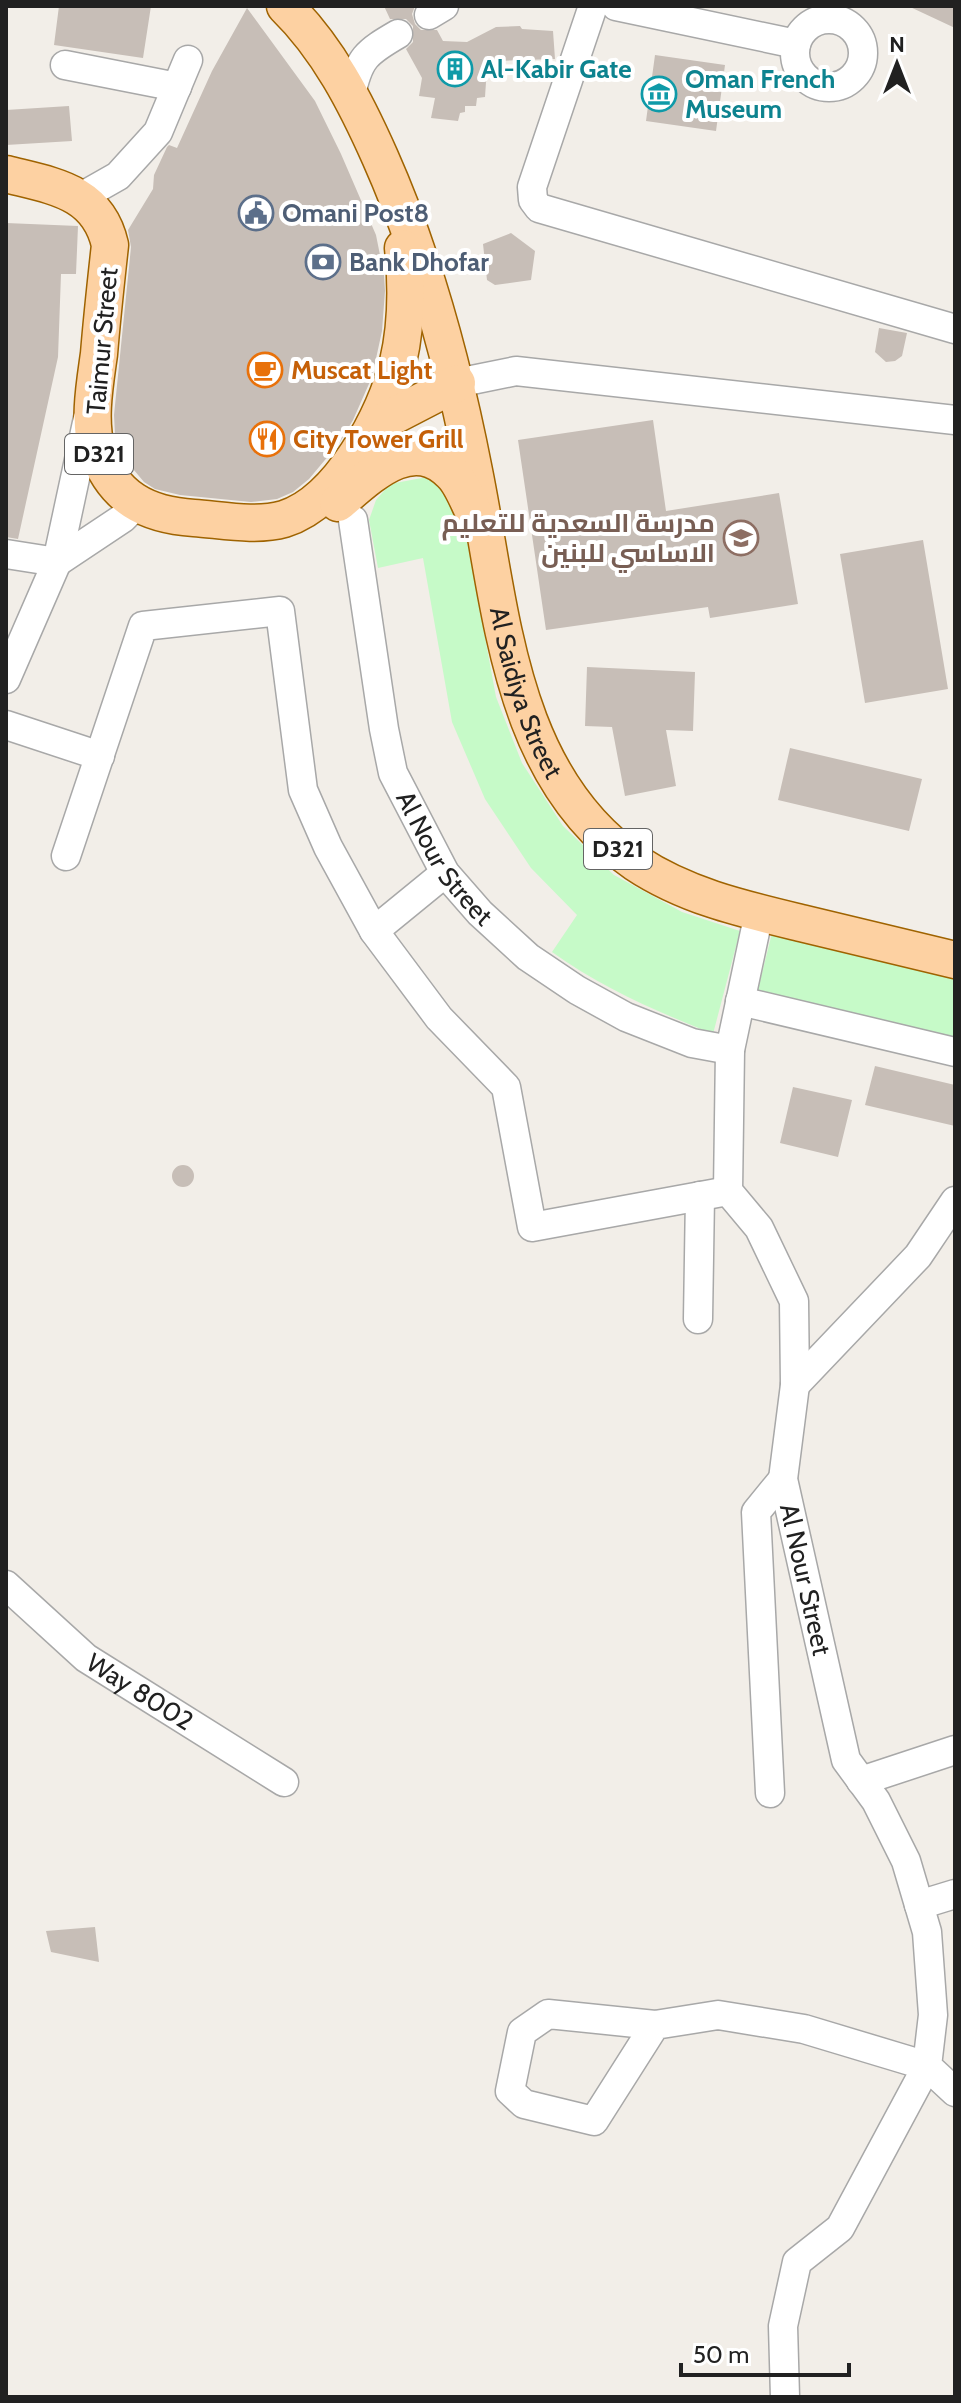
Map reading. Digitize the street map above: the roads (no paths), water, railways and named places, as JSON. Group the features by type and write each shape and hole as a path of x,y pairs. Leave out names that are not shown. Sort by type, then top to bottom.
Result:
{"main road":[{"name":"Al Saidiya Street","path":"285,6 318,45 351,96 397,195 438,312 457,383 476,476 482,527 523,704 539,750 558,784 606,839 636,863 673,884 711,900 759,913 955,960"},
{"path":"6,174 81,197"},
{"name":"Taimur Street","path":"284,519 308,506 339,479 374,426 398,365 407,290 397,195"},
{"name":"Taimur Street","path":"81,197 95,210 107,230 110,245 95,384 97,449 115,485 137,504 166,516 250,522 304,519 328,512 392,461 414,457 438,463 453,474 482,527"},
{"path":"374,426 457,383"}],"street":[{"path":"593,6 532,187 533,200 539,208 955,329"},
{"path":"616,6 796,44"},
{"path":"835,13 853,29 862,45 861,64 849,80 831,87 812,82 798,67 796,44 807,27 835,13"},
{"path":"351,96 357,72 369,51 398,34"},
{"path":"318,45 369,51"},
{"path":"81,197 118,176 158,132 188,60"},
{"path":"65,65 177,87"},
{"path":"457,383 516,371 955,420"},
{"path":"6,679 57,562 95,384"},
{"path":"6,554 57,562 123,518 137,504"},
{"name":"Al Nour Street","path":"353,520 393,773 445,873 480,913 528,957 577,990 626,1017 692,1043 730,1050"},
{"path":"66,856 143,626 280,611 303,790 328,847 374,931 439,1018 506,1087 532,1227 728,1191 730,1050 759,913"},
{"path":"6,725 100,756"},
{"path":"374,931 445,873"},
{"path":"740,1001 955,1052"},
{"name":"Al Nour Street","path":"728,1191 759,1228 794,1301 795,1385 783,1479 846,1760 876,1801 906,1861 927,1932 933,2015 927,2066"},
{"path":"698,1319 700,1196"},
{"path":"795,1385 918,1256 955,1201"},
{"path":"770,1793 756,1512 783,1479"},
{"name":"Way 8002","path":"6,1585 86,1658 284,1782"},
{"path":"861,1781 955,1750"},
{"path":"919,1905 955,1894"},
{"path":"655,2025 594,2121 524,2104 510,2091 522,2032 548,2014 655,2025 718,2015 804,2029 927,2066 955,2092"},
{"path":"785,2397 783,2326 797,2262 840,2228 927,2066"}],"place":[{"name":"Al-Kabir Gate","path":"455,69"},
{"name":"Oman French Museum","path":"659,94"},
{"name":"Omani Post8","path":"256,213"},
{"name":"Bank Dhofar","path":"323,262"},
{"name":"Muscat Light","path":"265,370"},
{"name":"City Tower Grill","path":"267,439"},
{"name":"مدرسة السعدية للتعليم الاساسي للبنين","path":"741,538"}]}
